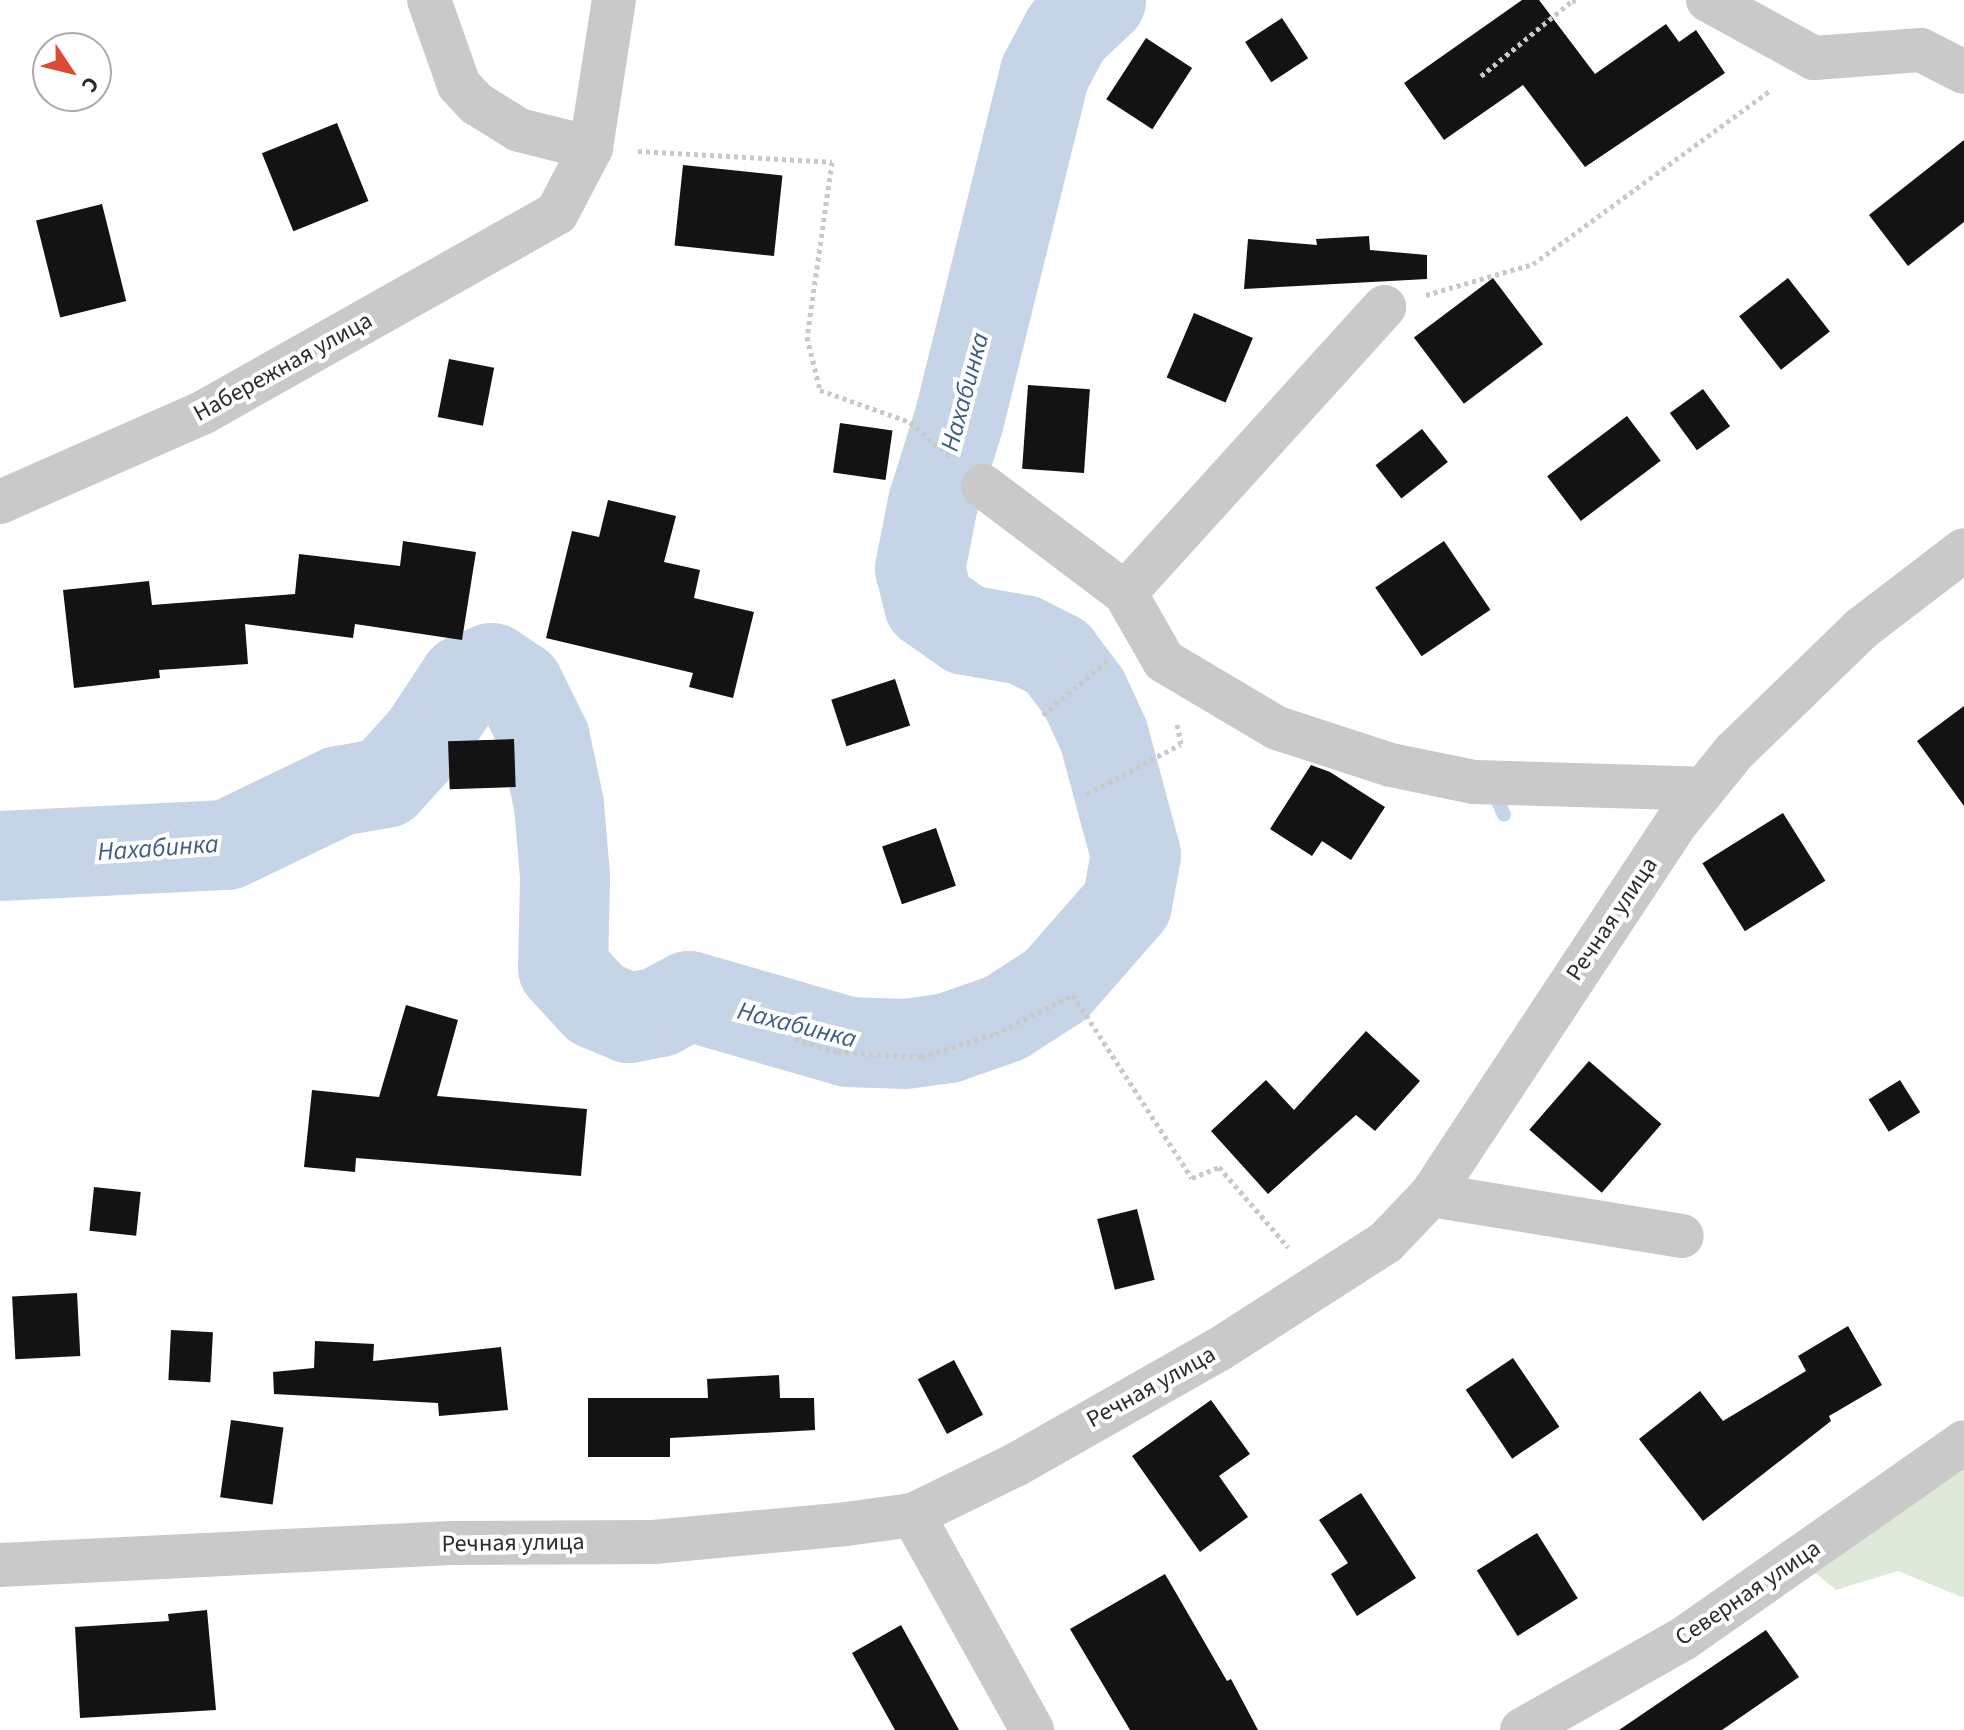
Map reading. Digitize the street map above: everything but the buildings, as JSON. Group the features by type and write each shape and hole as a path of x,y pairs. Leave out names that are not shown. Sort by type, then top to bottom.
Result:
{"street":[{"path":"429,0 459,85 477,104 519,130 591,148 614,0"},
{"path":"1708,0 1814,58 1921,50 1964,72"},
{"name":"Набережная улица","path":"0,502 204,412 557,213 591,148"},
{"path":"1125,593 1384,307"},
{"path":"969,474 1125,593 1164,661 1277,728 1391,765 1474,782 1704,789"},
{"name":"Речная улица","path":"0,1565 451,1543 653,1542 913,1515 1017,1464 1218,1350 1386,1242 1431,1195 1495,1104 1593,945 1734,752 1862,628 1964,550"},
{"path":"1431,1195 1682,1236"},
{"name":"Северная улица","path":"1522,1730 1683,1639 1964,1442"},
{"path":"913,1515 1032,1730"}],"path":[{"path":"1481,76 1572,1 1580,0"},
{"path":"1384,307 1533,264 1814,58"},
{"path":"591,148 832,162 807,337 820,390 910,422 969,474"},
{"path":"1043,715 1104,666"},
{"path":"1087,794 1181,744"},
{"path":"795,1039 837,1052 921,1057 995,1034 1073,995 1192,1178 1219,1167 1320,1284"}],"green space":[{"path":"1964,1452 1964,1598 1898,1571 1836,1590 1813,1571"}],"waterway":[{"name":"Нахабинка","path":"0,856 227,845 339,791 385,783 425,739 464,680 492,668 519,686 545,739 559,805 565,876 563,968 596,1004 629,1018 659,1012 689,996 848,1042 905,1044 948,1038 1005,1018 1056,985 1127,904 1136,855 1104,736 1084,693 1057,657 1023,640 966,630 929,604 920,569 933,503 959,420 1045,73 1067,32 1101,0"},
{"name":"Нахабинка","path":"1067,32 1111,0"},
{"path":"1493,790 1504,815"}]}
